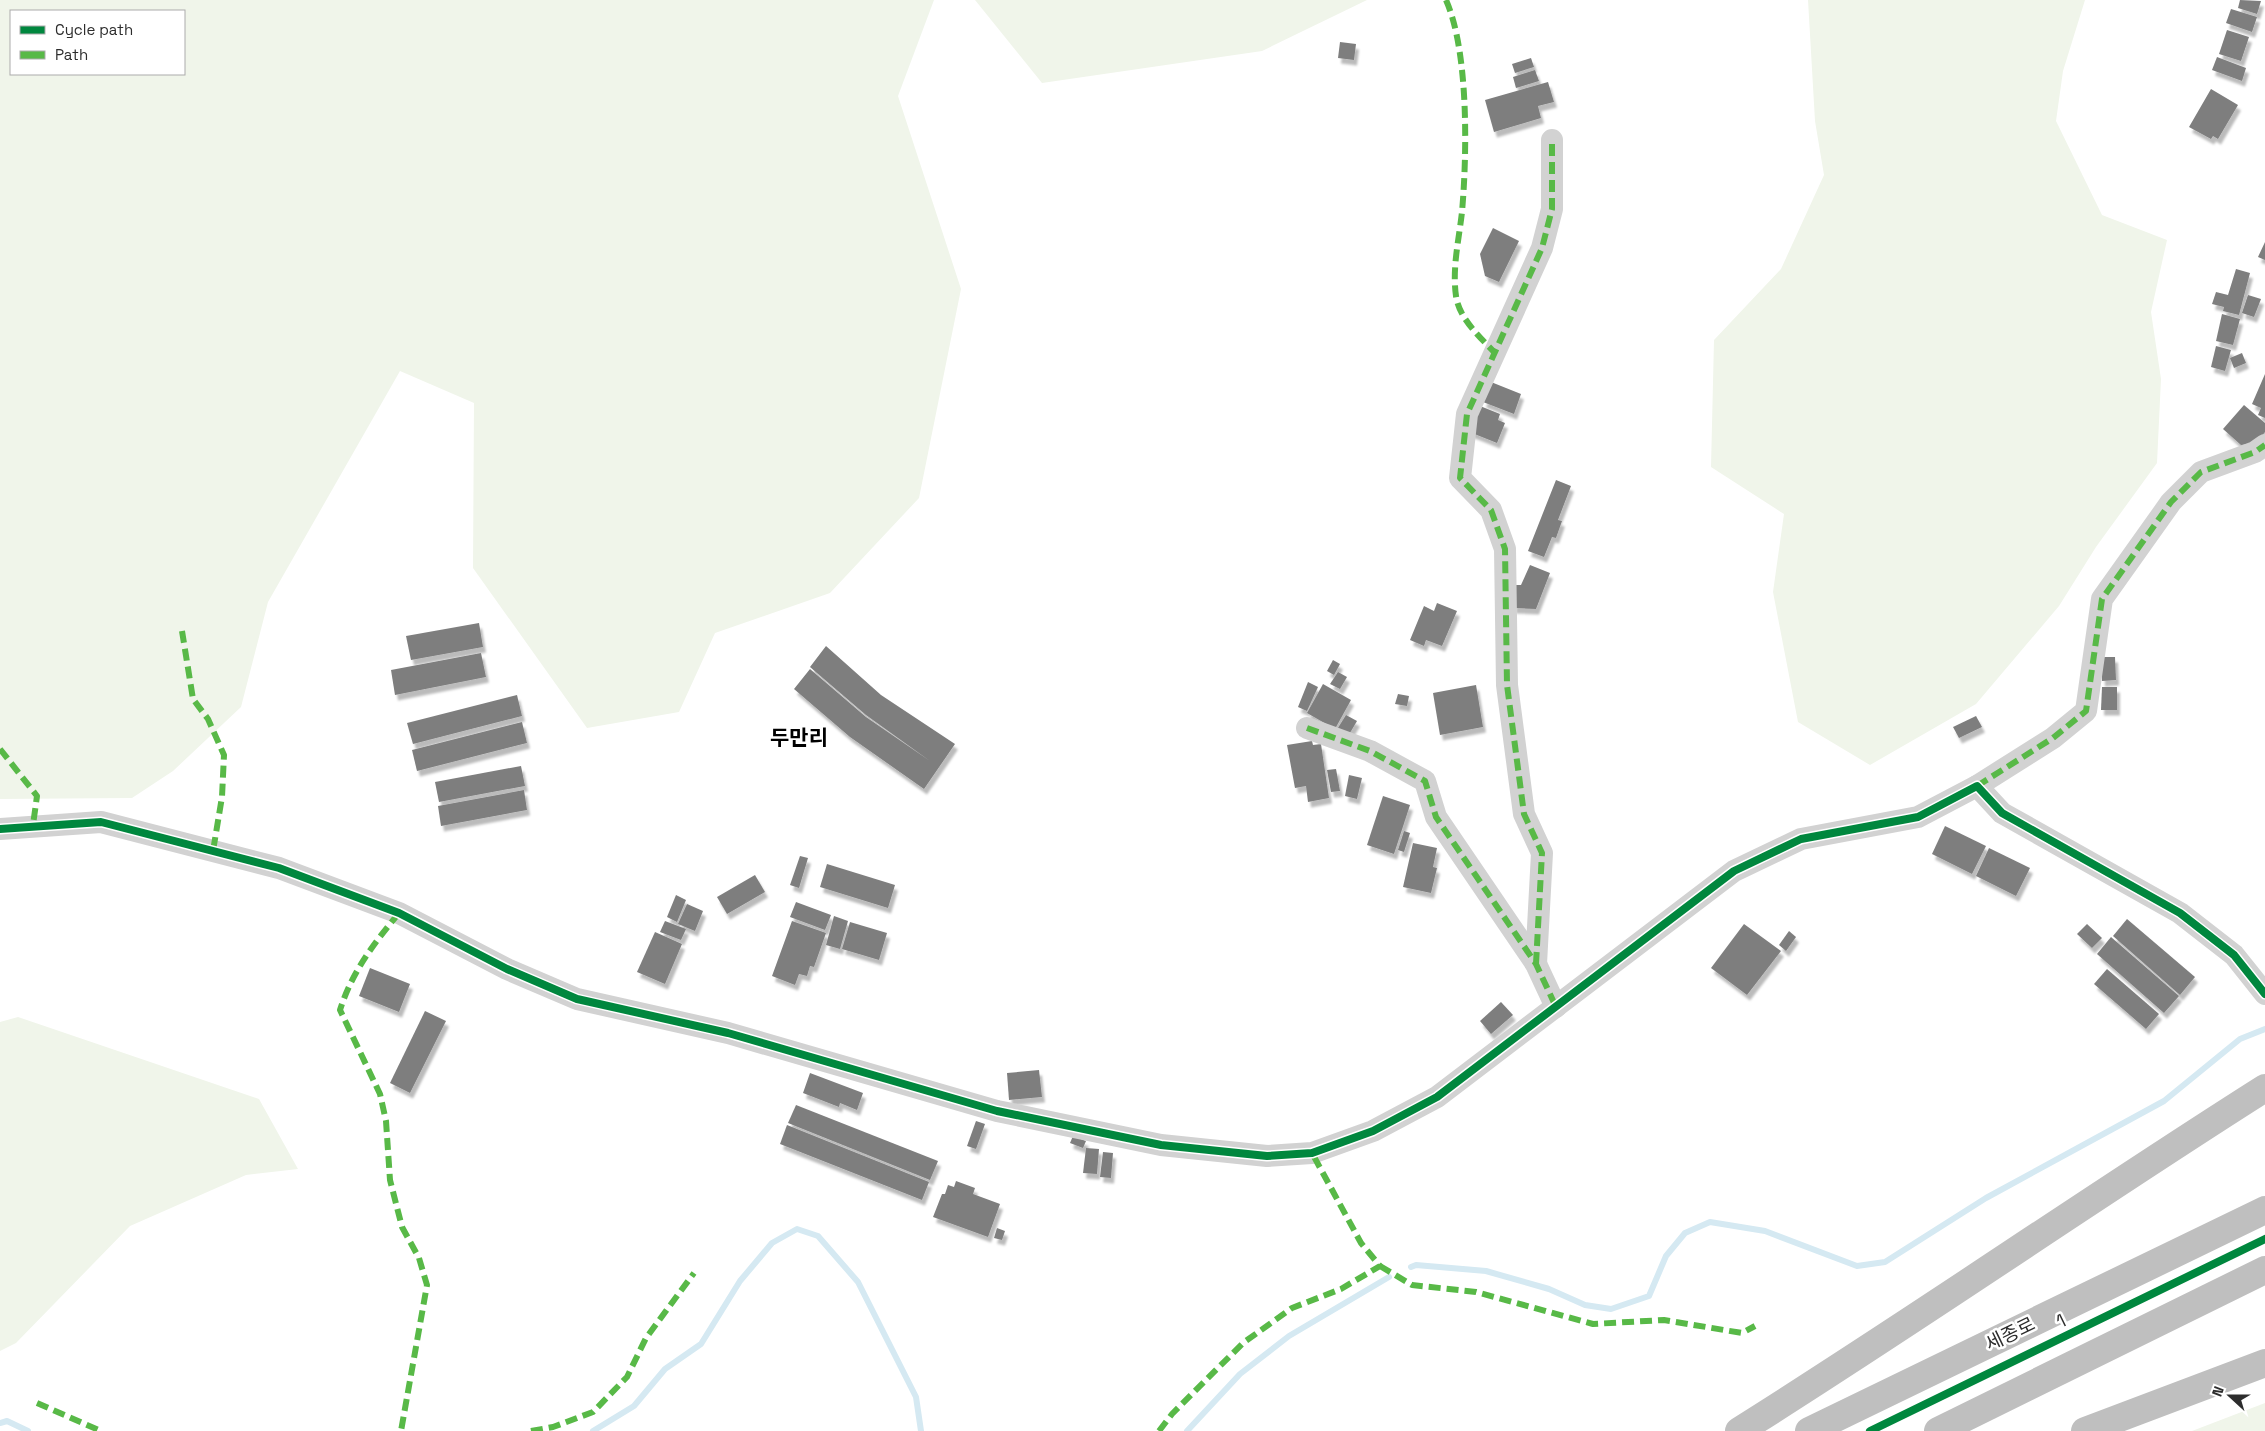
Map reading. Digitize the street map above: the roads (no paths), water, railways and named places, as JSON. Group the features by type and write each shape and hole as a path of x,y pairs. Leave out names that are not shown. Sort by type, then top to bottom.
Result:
{"highway":[{"path":"1739,1431 1866,1351 2124,1177 2265,1088"},
{"name":"세종로","path":"1809,1431 2265,1210"},
{"path":"1938,1431 2265,1270"},
{"path":"2085,1431 2265,1363"}],"street":[{"path":"1536,964 1542,853 1524,814 1507,685 1504,549 1491,510 1460,478 1467,414 1542,248 1552,209 1552,140"},
{"path":"0,829 101,822 279,868 399,913 508,969 577,999 728,1033 997,1111 1161,1144 1267,1156 1312,1153 1373,1131 1437,1097 1730,873 1801,839 1918,817 1977,786 2053,738 2086,711 2102,599 2170,502 2201,472 2255,452 2265,445"},
{"path":"1307,728 1370,751 1425,781 1436,816 1536,964 1556,1007"},
{"path":"1977,786 2002,813 2180,912 2234,955 2265,994"}],"waterway":[{"path":"1411,1267 1416,1265 1486,1271 1549,1289 1585,1305 1611,1309 1649,1296 1666,1256 1685,1233 1710,1222 1765,1231 1857,1266 1885,1262 1986,1198 2164,1101 2240,1039 2265,1029"},
{"path":"593,1431 634,1406 665,1369 701,1344 740,1281 772,1243 797,1229 818,1236 858,1282 916,1397 921,1431"},
{"path":"1187,1431 1240,1374 1289,1336 1389,1277"},
{"path":"0,1423 7,1421 28,1431"}],"district":[{"name":"두만리","path":"799,737"}]}
